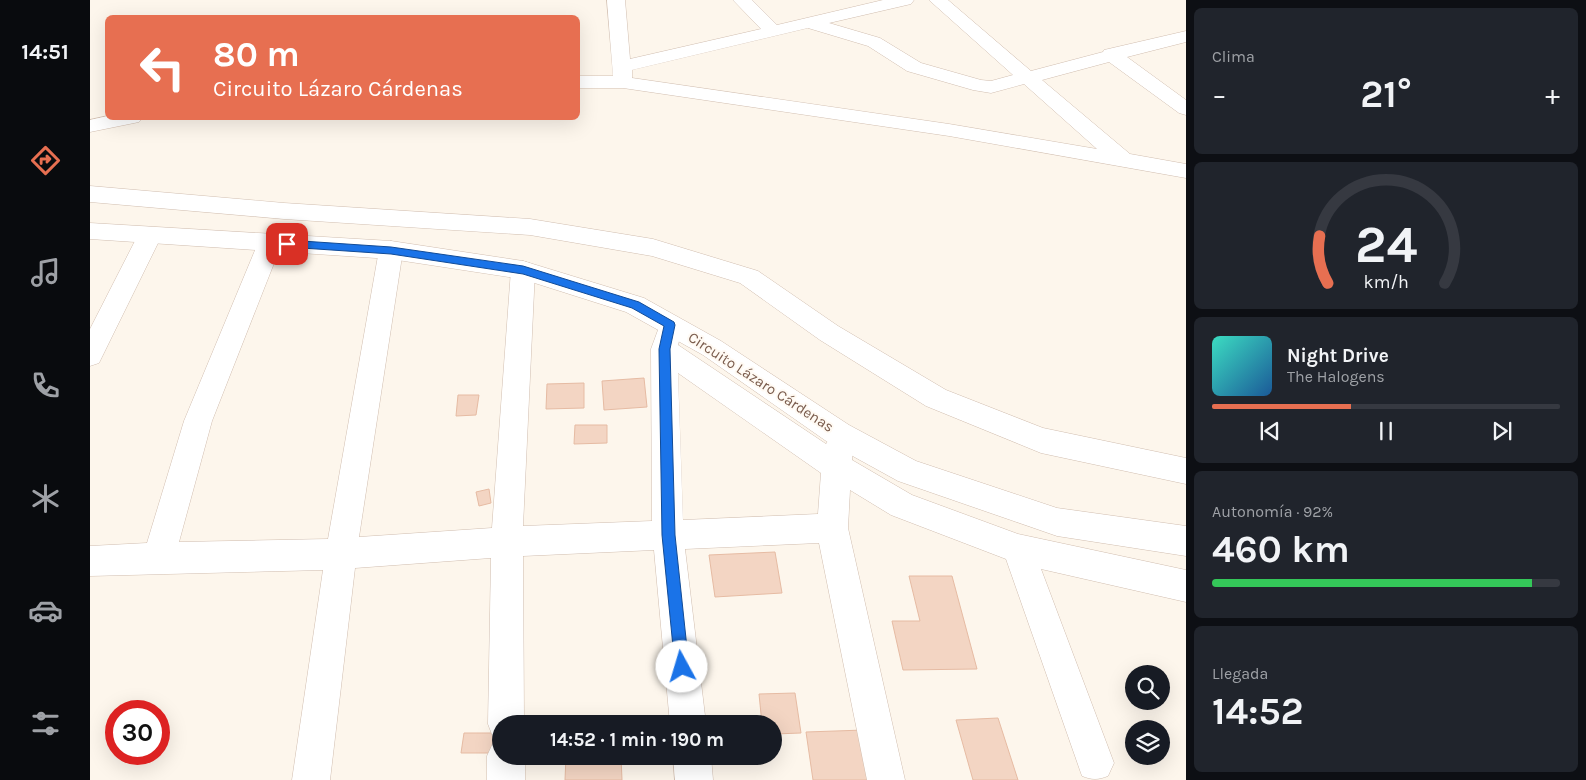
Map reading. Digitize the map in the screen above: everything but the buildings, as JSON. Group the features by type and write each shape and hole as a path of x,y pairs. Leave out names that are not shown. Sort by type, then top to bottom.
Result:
{"street":[{"path":"616,0 623,74"},
{"path":"742,0 773,31"},
{"path":"580,82 623,74 773,31 905,0"},
{"path":"938,0 1123,160"},
{"path":"809,23 874,42 914,67 980,86 991,87 1110,54 1186,36"},
{"path":"1110,54 1186,109"},
{"path":"623,74 1186,171"},
{"path":"90,126 122,120"},
{"path":"90,194 294,212 530,227 653,248 749,277 829,333 936,398 1041,440 1186,471"},
{"name":"Circuito Lázaro Cárdenas","path":"90,231 391,250 523,270 636,305 667,337 712,348 839,434 908,472 1056,522 1186,541"},
{"path":"90,355 150,235"},
{"path":"159,558 198,421 270,242"},
{"path":"311,780 341,554 391,250"},
{"path":"506,715 507,542 523,270"},
{"path":"667,337 837,467 902,505 1018,549 1186,586"},
{"path":"667,337 668,535 687,715"},
{"path":"839,434 832,528 886,780"},
{"path":"90,561 341,554 507,542 832,528"},
{"path":"1018,549 1095,763"},
{"path":"506,765 506,780"},
{"path":"693,765 694,780"}],"route":[{"path":"287,244 391,250 523,270 636,305 670,325 664,349 668,535 682,667"}]}
